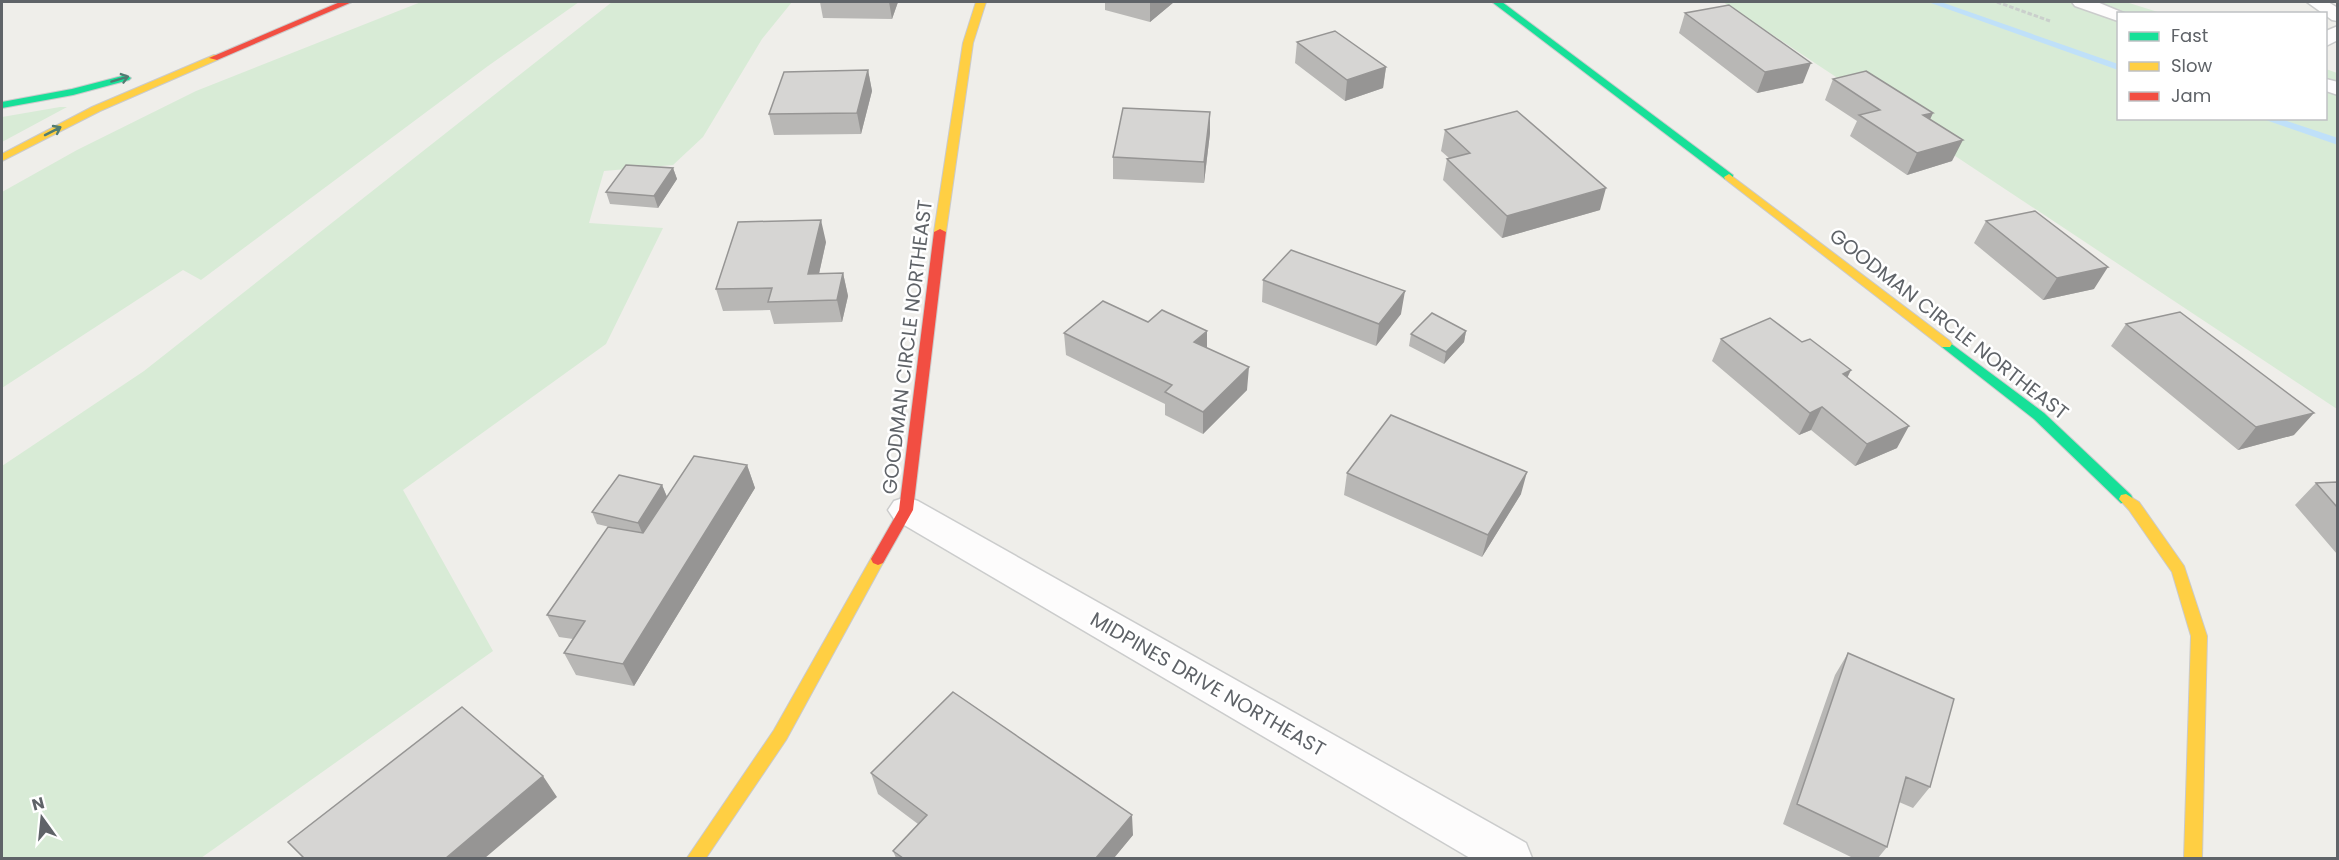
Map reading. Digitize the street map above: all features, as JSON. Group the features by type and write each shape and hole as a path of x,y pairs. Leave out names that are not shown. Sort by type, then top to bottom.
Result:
{"main road":[{"name":"GOODMAN CIRCLE NORTHEAST","path":"696,858 780,735 906,510 939,242 966,55 981,2"},
{"name":"GOODMAN CIRCLE NORTHEAST","path":"1497,2 1576,59 2039,416 2134,506 2179,570 2199,636 2193,858"},
{"path":"2,105 74,92 145,71 343,3"},
{"path":"2,158 96,109 343,3"}],"street":[{"name":"MIDPINES DRIVE NORTHEAST","path":"906,510 1510,858"}],"lane":[{"path":"2081,2 2117,15"},
{"path":"2316,2 2337,16"}],"green space":[{"path":"421,2 579,2 488,66 201,280 183,270 2,388 2,192 77,150 196,91"},
{"path":"612,2 792,2 762,39 703,137 673,165 604,171 589,223 663,228 606,344 403,490 493,651 201,858 2,858 2,466 144,371"},
{"path":"1723,2 2126,2 2158,12 2117,12 2117,120 2327,120 2327,69 2337,73 2337,409"},
{"path":"67,107 2,142 2,117"}],"building":[{"path":"1729,5 1811,63 1765,72 1685,13"},
{"path":"1335,31 1386,67 1347,80 1297,42"},
{"path":"868,70 857,113 769,114 784,72"},
{"path":"1866,71 1933,113 1923,115 1963,140 1917,153 1859,115 1880,110 1833,79"},
{"path":"1123,108 1210,112 1204,162 1113,157"},
{"path":"1517,111 1606,188 1507,216 1447,159 1470,153 1445,130"},
{"path":"626,165 673,168 654,196 606,192"},
{"path":"2035,211 2108,267 2057,278 1986,221"},
{"path":"821,220 808,274 843,273 837,300 768,302 772,288 716,289 738,222"},
{"path":"1291,250 1405,291 1379,324 1263,280"},
{"path":"1103,301 1148,322 1162,310 1207,331 1194,342 1249,367 1203,412 1165,392 1172,385 1064,333"},
{"path":"2180,312 2314,413 2256,427 2126,324"},
{"path":"1432,313 1466,331 1446,352 1411,334"},
{"path":"1770,318 1802,342 1810,339 1851,370 1843,374 1909,426 1867,444 1822,407 1810,413 1721,339"},
{"path":"1391,415 1527,472 1488,535 1347,473"},
{"path":"694,456 747,465 623,664 564,653 585,621 547,615 608,527 643,533"},
{"path":"619,475 662,485 638,523 592,512"},
{"path":"2337,482 2337,507 2316,483"},
{"path":"1848,653 1954,699 1930,787 1906,777 1887,847 1797,804"},
{"path":"953,692 1132,815 1096,858 903,858 893,851 927,815 871,773"},
{"path":"462,707 543,776 446,858 304,858 288,842"}],"waterway":[{"path":"1933,2 2117,67"},
{"path":"2271,120 2338,142"}],"traffic: fast":[{"path":"1497,2 1729,177"},
{"path":"2,105 73,92 126,78"},
{"path":"1946,344 2039,416 2126,499"}],"traffic: slow":[{"path":"940,232 968,43 981,2"},
{"path":"2,158 96,109 214,58"},
{"path":"1729,177 1946,344"},
{"path":"2126,499 2134,506 2179,570 2199,636 2193,858"},
{"path":"696,858 780,735 878,559"}],"traffic: jam":[{"path":"214,58 347,2"},
{"path":"878,559 906,510 940,232"}]}
